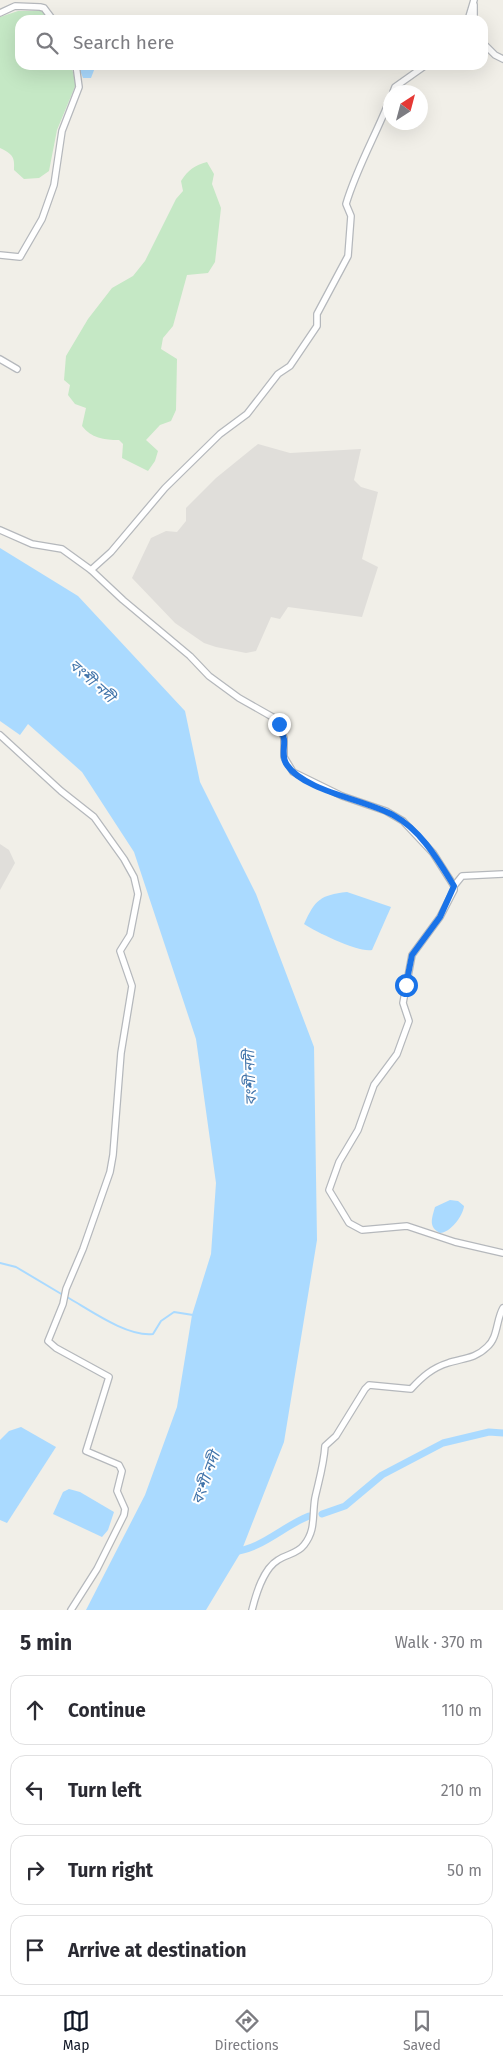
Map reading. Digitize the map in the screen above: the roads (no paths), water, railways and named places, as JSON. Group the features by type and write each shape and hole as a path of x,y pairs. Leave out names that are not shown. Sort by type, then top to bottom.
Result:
{"street":[{"path":"470,15 474,0"},
{"path":"474,0 474,15"},
{"path":"0,13 15,6 40,7 44,8 49,15"},
{"path":"488,48 495,55 503,59"},
{"path":"0,254 20,257 47,205 56,177 62,132 79,87 77,70"},
{"path":"399,85 419,70"},
{"path":"91,570 111,552 165,488 220,434 248,414 278,374 290,366 317,326 317,314 348,256 351,216 346,204 354,176 383,117"},
{"path":"0,359 17,370"},
{"path":"0,530 32,544 62,549 91,570 123,600 190,656 209,676 239,698 276,719 284,738 284,757 293,772 342,796 386,811 403,821 433,853 454,886"},
{"path":"0,735 94,817 124,859 134,877 138,894 130,935 120,951 132,986 121,1053 114,1155 86,1241 66,1289 63,1304 48,1341 56,1348 109,1377 86,1451 119,1465 122,1471 117,1491 125,1509 124,1515 97,1569 71,1610"},
{"path":"503,874 462,876 454,886 440,917 412,955 407,973 403,1003 409,1021 397,1054 374,1085 364,1116 338,1162 329,1190 348,1223 362,1230 407,1226 455,1242 503,1253"},
{"path":"252,1610 264,1577 274,1563 297,1552 309,1538 315,1519 314,1505 324,1460 324,1446 336,1436 365,1389 369,1385 411,1389 427,1372 436,1367 455,1361 469,1360 488,1347 503,1308"}],"water":[{"path":"80,70 94,70 91,78 83,78"},
{"name":"বংশী নদী","path":"0,548 78,596 185,711 200,782 256,894 314,1047 317,1240 284,1442 241,1552 206,1610 86,1610 145,1495 177,1407 192,1315 211,1254 216,1183 196,1039 134,852 82,772 28,724 20,735 0,721"},
{"path":"347,892 391,907 372,950 358,948 327,937 304,924 315,904 324,897"},
{"path":"450,1200 458,1201 464,1206 463,1210 459,1219 452,1227 440,1233 432,1225 435,1207"},
{"path":"21,1427 56,1447 7,1523 0,1520 0,1440 9,1431"},
{"path":"69,1489 80,1492 114,1512 108,1530 102,1537 53,1514 63,1492"}],"waterway":[{"path":"0,1263 16,1267 63,1295"},
{"path":"67,1297 109,1322 143,1334 153,1334 161,1321 174,1312 193,1315"},
{"path":"322,1514 345,1506 382,1475 443,1443 489,1432 503,1433"},
{"path":"231,1552 252,1547 309,1516"}]}
